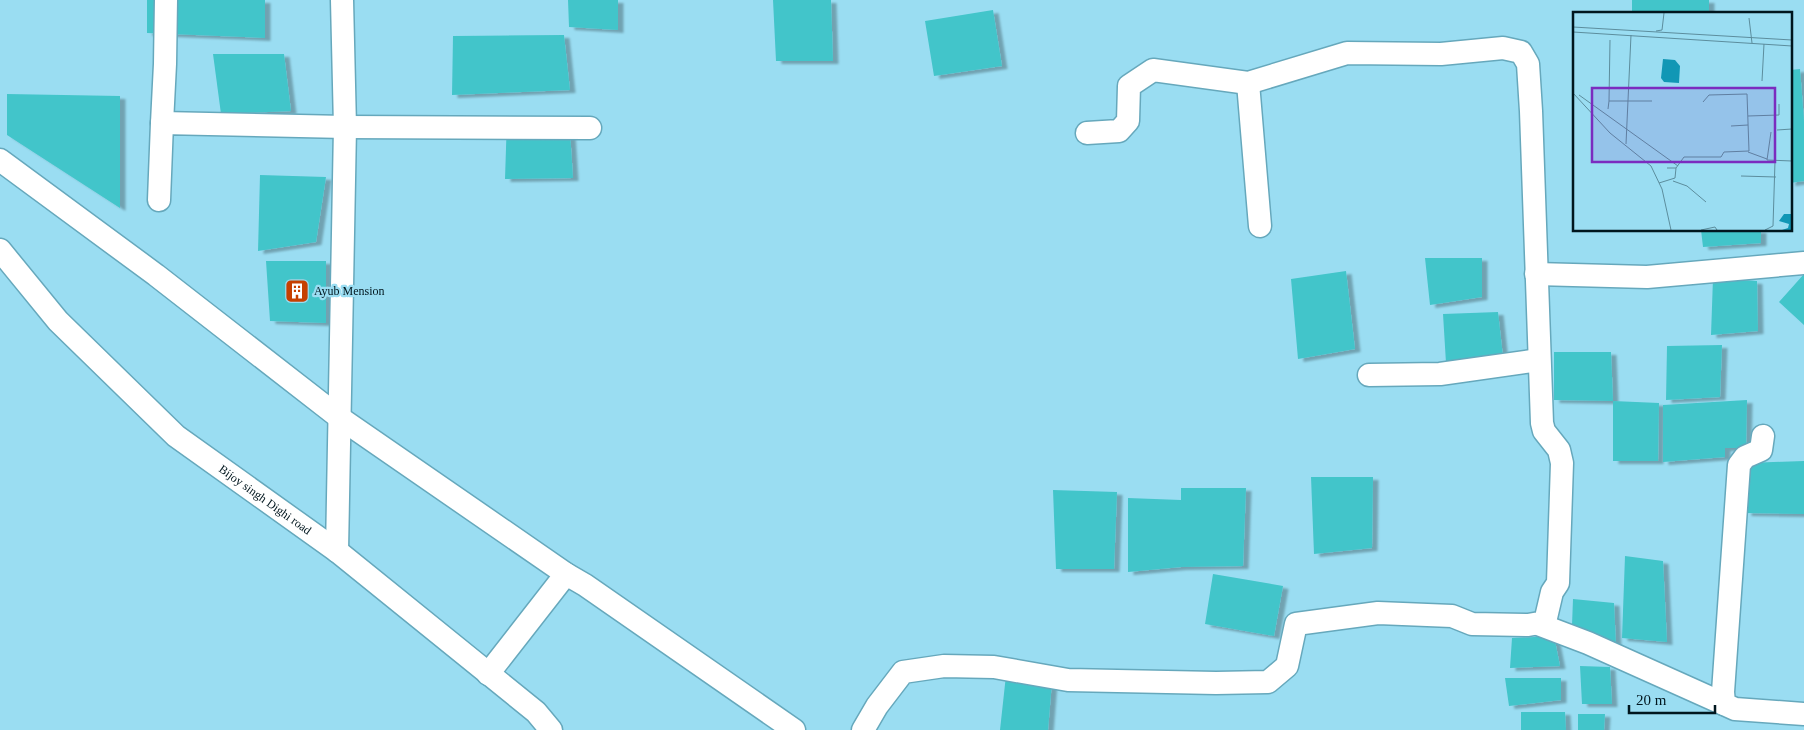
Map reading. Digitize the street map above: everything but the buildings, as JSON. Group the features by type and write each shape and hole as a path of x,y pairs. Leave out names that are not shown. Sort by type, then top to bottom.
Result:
{"street":[{"path":"159,200 166,0"},
{"path":"337,551 345,128 342,0"},
{"path":"863,730 877,706 903,672 944,666 994,667 1068,680 1268,682 1287,666 1296,624 1378,613 1452,616 1472,624 1538,624 1545,622 1552,592 1558,583 1562,463 1559,450 1544,431 1542,423 1528,64 1521,52 1503,48 1442,54 1346,53 1248,83 1153,70 1129,86 1128,121 1119,131 1087,133"},
{"path":"1248,83 1260,226"},
{"path":"162,123 345,128 590,128"},
{"path":"0,160 156,275 340,418 794,730"},
{"name":"Bijoy singh Dighi road","path":"0,250 58,321 176,436 337,551 536,712 551,730"},
{"path":"1536,274 1647,277 1804,263"},
{"path":"1369,376 1440,374 1539,360"},
{"path":"1724,704 1723,692 1739,465 1745,458 1761,450 1763,436"},
{"path":"488,674 566,574"},
{"path":"1538,624 1735,709 1803,719"}],"place":[{"name":"Ayub Mension","path":"297,291"}]}
